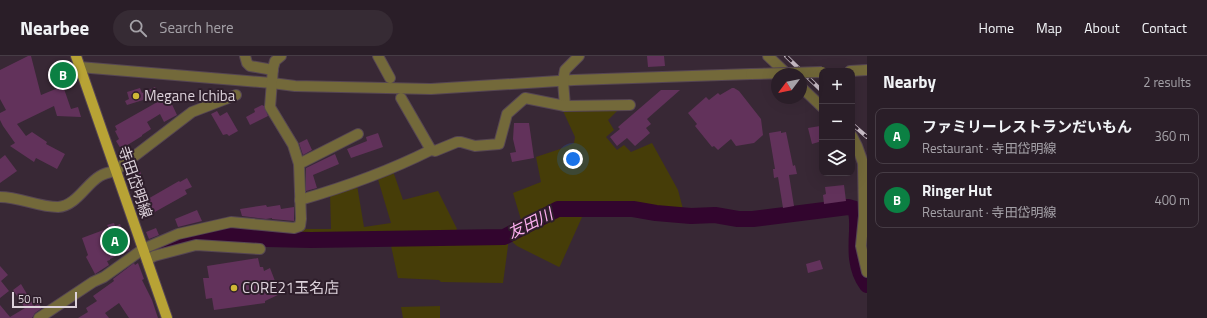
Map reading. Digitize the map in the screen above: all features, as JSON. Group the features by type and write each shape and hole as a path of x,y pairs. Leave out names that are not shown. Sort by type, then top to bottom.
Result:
{"main road":[{"name":"寺田岱明線","path":"76,56 167,318"}],"street":[{"path":"245,56 247,63 250,66 273,70"},
{"path":"39,318 93,282 104,277 143,249 178,234 231,222 294,228 300,226 299,164 293,146 270,106 273,70 275,61 281,56"},
{"path":"378,56 390,78"},
{"path":"565,106 563,81 565,70 578,56"},
{"path":"768,56 781,68"},
{"path":"79,67 294,86 431,89 563,81 819,72"},
{"path":"855,71 867,70"},
{"path":"807,93 819,104"},
{"path":"0,197 12,197 60,207 76,198 101,176 115,171 192,112 236,95"},
{"path":"401,98 430,150"},
{"path":"300,200 402,165 430,150 435,151 457,142 474,146 499,144 507,114 525,98 565,106 630,105"},
{"path":"299,164 358,134"},
{"path":"854,140 858,146 863,163 864,216 861,246 867,272"},
{"path":"147,260 154,256 196,245 260,249"}],"shaded area":[{"path":"619,109 608,120 614,130 606,137 617,150 624,145 631,152 652,143 678,190 683,209 646,206 556,206 522,223 513,193 541,182 536,157 574,143 575,137 563,111"},
{"path":"393,171 403,200 438,191 457,229 453,235 387,238 287,238 292,229 331,229 330,193 357,185 364,227 391,223 377,176"},
{"path":"558,212 583,215 559,267 517,246 509,239"},
{"path":"508,239 503,283 441,282 439,280 398,278 390,241"},
{"path":"440,306 440,318 403,318 401,307"}],"building":[{"path":"28,56 31,56 41,95 63,86 71,109 78,107 81,117 57,116 54,106 17,124 26,136 32,132 47,142 46,144 65,154 57,169 36,158 34,162 10,146 15,143 0,120 0,113 6,110 0,99 0,70"},
{"path":"647,56 664,56 665,66 648,67"},
{"path":"68,64 74,80 58,86 52,69"},
{"path":"155,87 159,95 127,105 125,101 129,99 127,92 140,88 142,93"},
{"path":"732,88 739,91 761,119 763,135 754,143 736,146 731,139 718,150 714,146 712,147 695,126 697,124 688,113 706,97 709,100 718,93 720,95"},
{"path":"661,90 680,90 647,119 651,124 646,128 650,133 635,146 627,138 617,146 610,137 620,129 618,127"},
{"path":"168,96 177,115 164,122 160,114 147,122 151,129 121,149 116,141 119,139 115,131 117,130 115,126"},
{"path":"262,105 264,106 268,116 250,125 246,117 255,112 254,109"},
{"path":"217,111 220,116 227,112 238,131 229,136 227,134 223,135 211,114"},
{"path":"514,123 529,123 534,158 512,162 510,153 516,152 513,139"},
{"path":"819,126 819,142 812,144 808,128"},
{"path":"781,131 781,133 786,132 793,166 795,165 797,174 789,175 794,206 783,208 778,177 774,178 773,169 775,169 769,133"},
{"path":"378,133 383,147 351,158 347,149 367,141 366,137"},
{"path":"307,139 312,150 303,155 299,143"},
{"path":"335,154 339,164 313,175 317,188 306,191 306,168"},
{"path":"5,155 17,171 0,183 0,159"},
{"path":"138,164 141,174 127,179 125,172 133,165"},
{"path":"187,178 192,187 185,190 187,194 153,213 146,200"},
{"path":"844,185 846,201 824,204 823,195 826,194 825,187"},
{"path":"266,205 267,207 280,205 281,209 294,207 294,221 242,216 240,209"},
{"path":"197,210 202,221 178,227 175,219"},
{"path":"114,223 115,226 120,224 130,250 107,261 109,265 95,274 86,257 88,255 82,238 109,228 107,225"},
{"path":"156,228 159,235 149,239 146,232"},
{"name":"CORE21玉名店","path":"258,258 260,267 263,267 264,271 270,268 280,294 265,301 265,303 214,310 212,298 206,299 203,278 209,278 207,266"},
{"path":"820,260 823,269 808,273 806,264"},
{"path":"134,263 135,265 138,263 144,279 142,280 152,300 158,318 129,318 119,303 105,313 109,318 78,318 88,312 86,308 97,301 93,296 114,281 113,279"},
{"path":"0,266 8,275 1,281 9,291 0,298"},
{"path":"21,284 34,306 38,303 42,308 35,313 32,318 0,318 0,305 10,317 25,308 13,290"}],"waterway":[{"name":"友田川","path":"152,249 197,234 231,235 267,239 311,240 504,237 558,209 633,209 656,213 691,216 715,215 738,219 753,219 848,207 855,209 856,212 856,245 858,266 867,285"}],"railway":[{"path":"786,56 819,88"},
{"path":"855,127 867,137"}],"place":[{"name":"Ringer Hut","path":"63,75"},
{"name":"Megane Ichiba","path":"136,96"},
{"name":"ファミリーレストランだいもん","path":"115,241"},
{"name":"CORE21玉名店","path":"234,288"}]}
